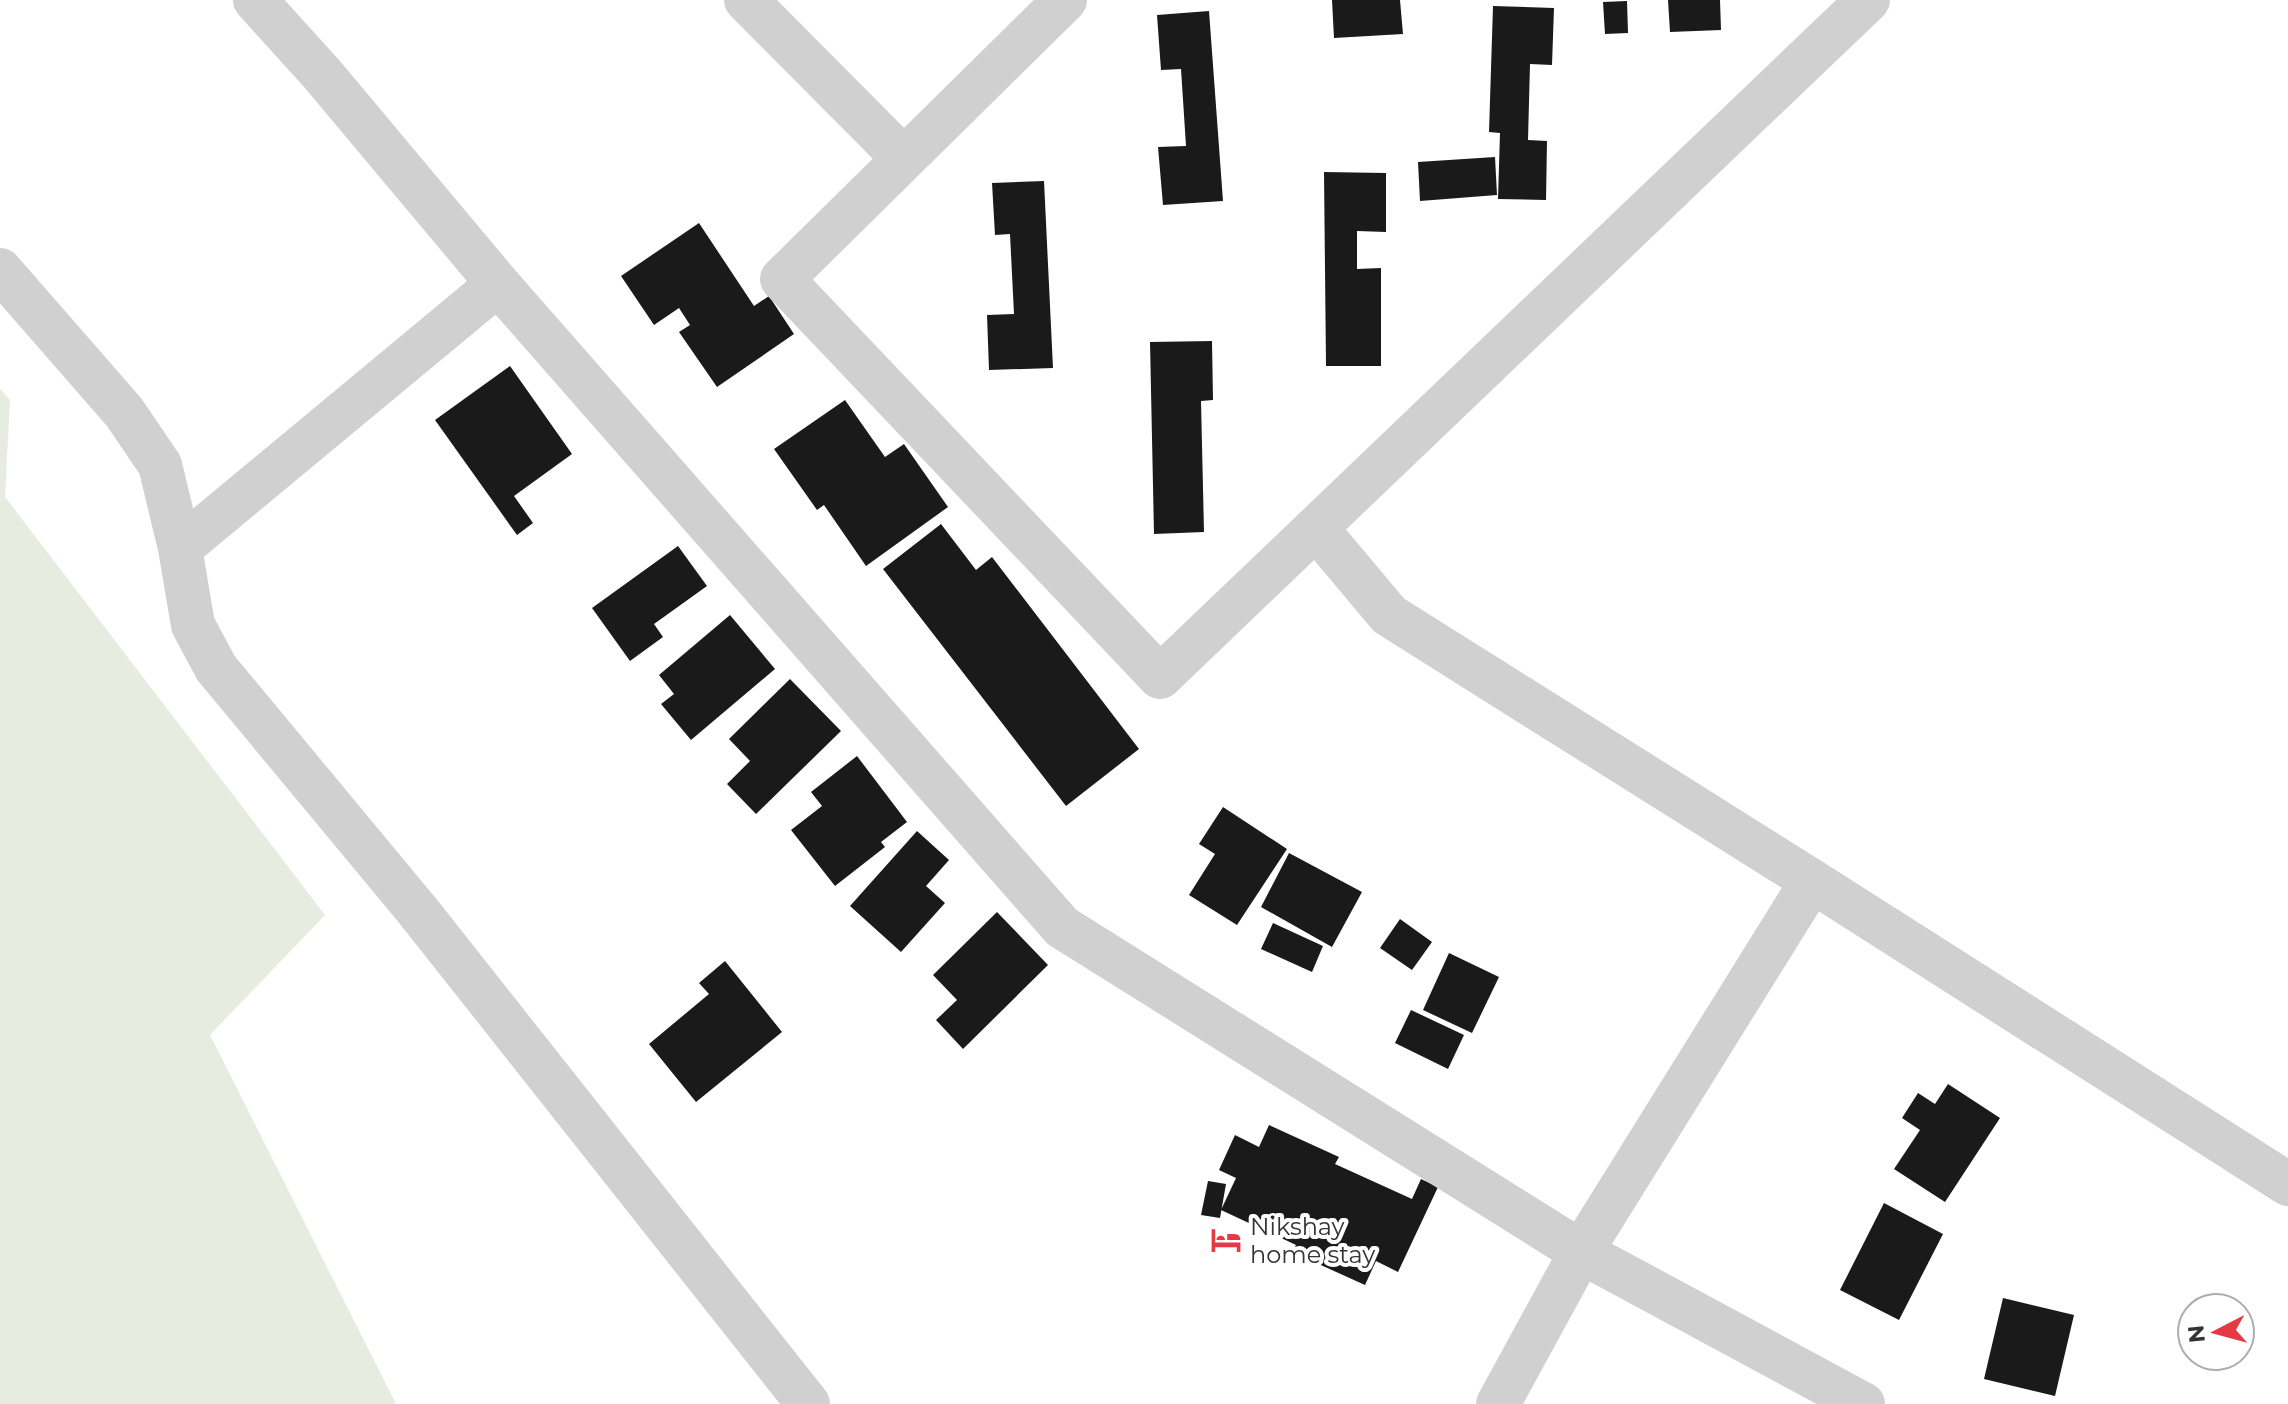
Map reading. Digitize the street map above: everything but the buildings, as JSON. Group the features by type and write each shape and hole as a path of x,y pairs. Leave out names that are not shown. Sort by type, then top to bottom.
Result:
{"street":[{"path":"255,0 322,74 498,284 1062,927 1581,1252 1863,1404"},
{"path":"746,0 904,159"},
{"path":"1065,0 782,279 1160,677 1868,0"},
{"path":"0,270 124,412 160,465 180,548 193,625 216,668 417,910 808,1404"},
{"path":"180,548 498,284"},
{"path":"1316,528 1389,615 2288,1184"},
{"path":"1498,1404 1581,1252 1812,881"}],"shaded area":[{"path":"0,389 10,400 5,497 325,915 210,1035 396,1404 0,1404"}],"place":[{"name":"Nikshay home stay","path":"1226,1240"}]}
